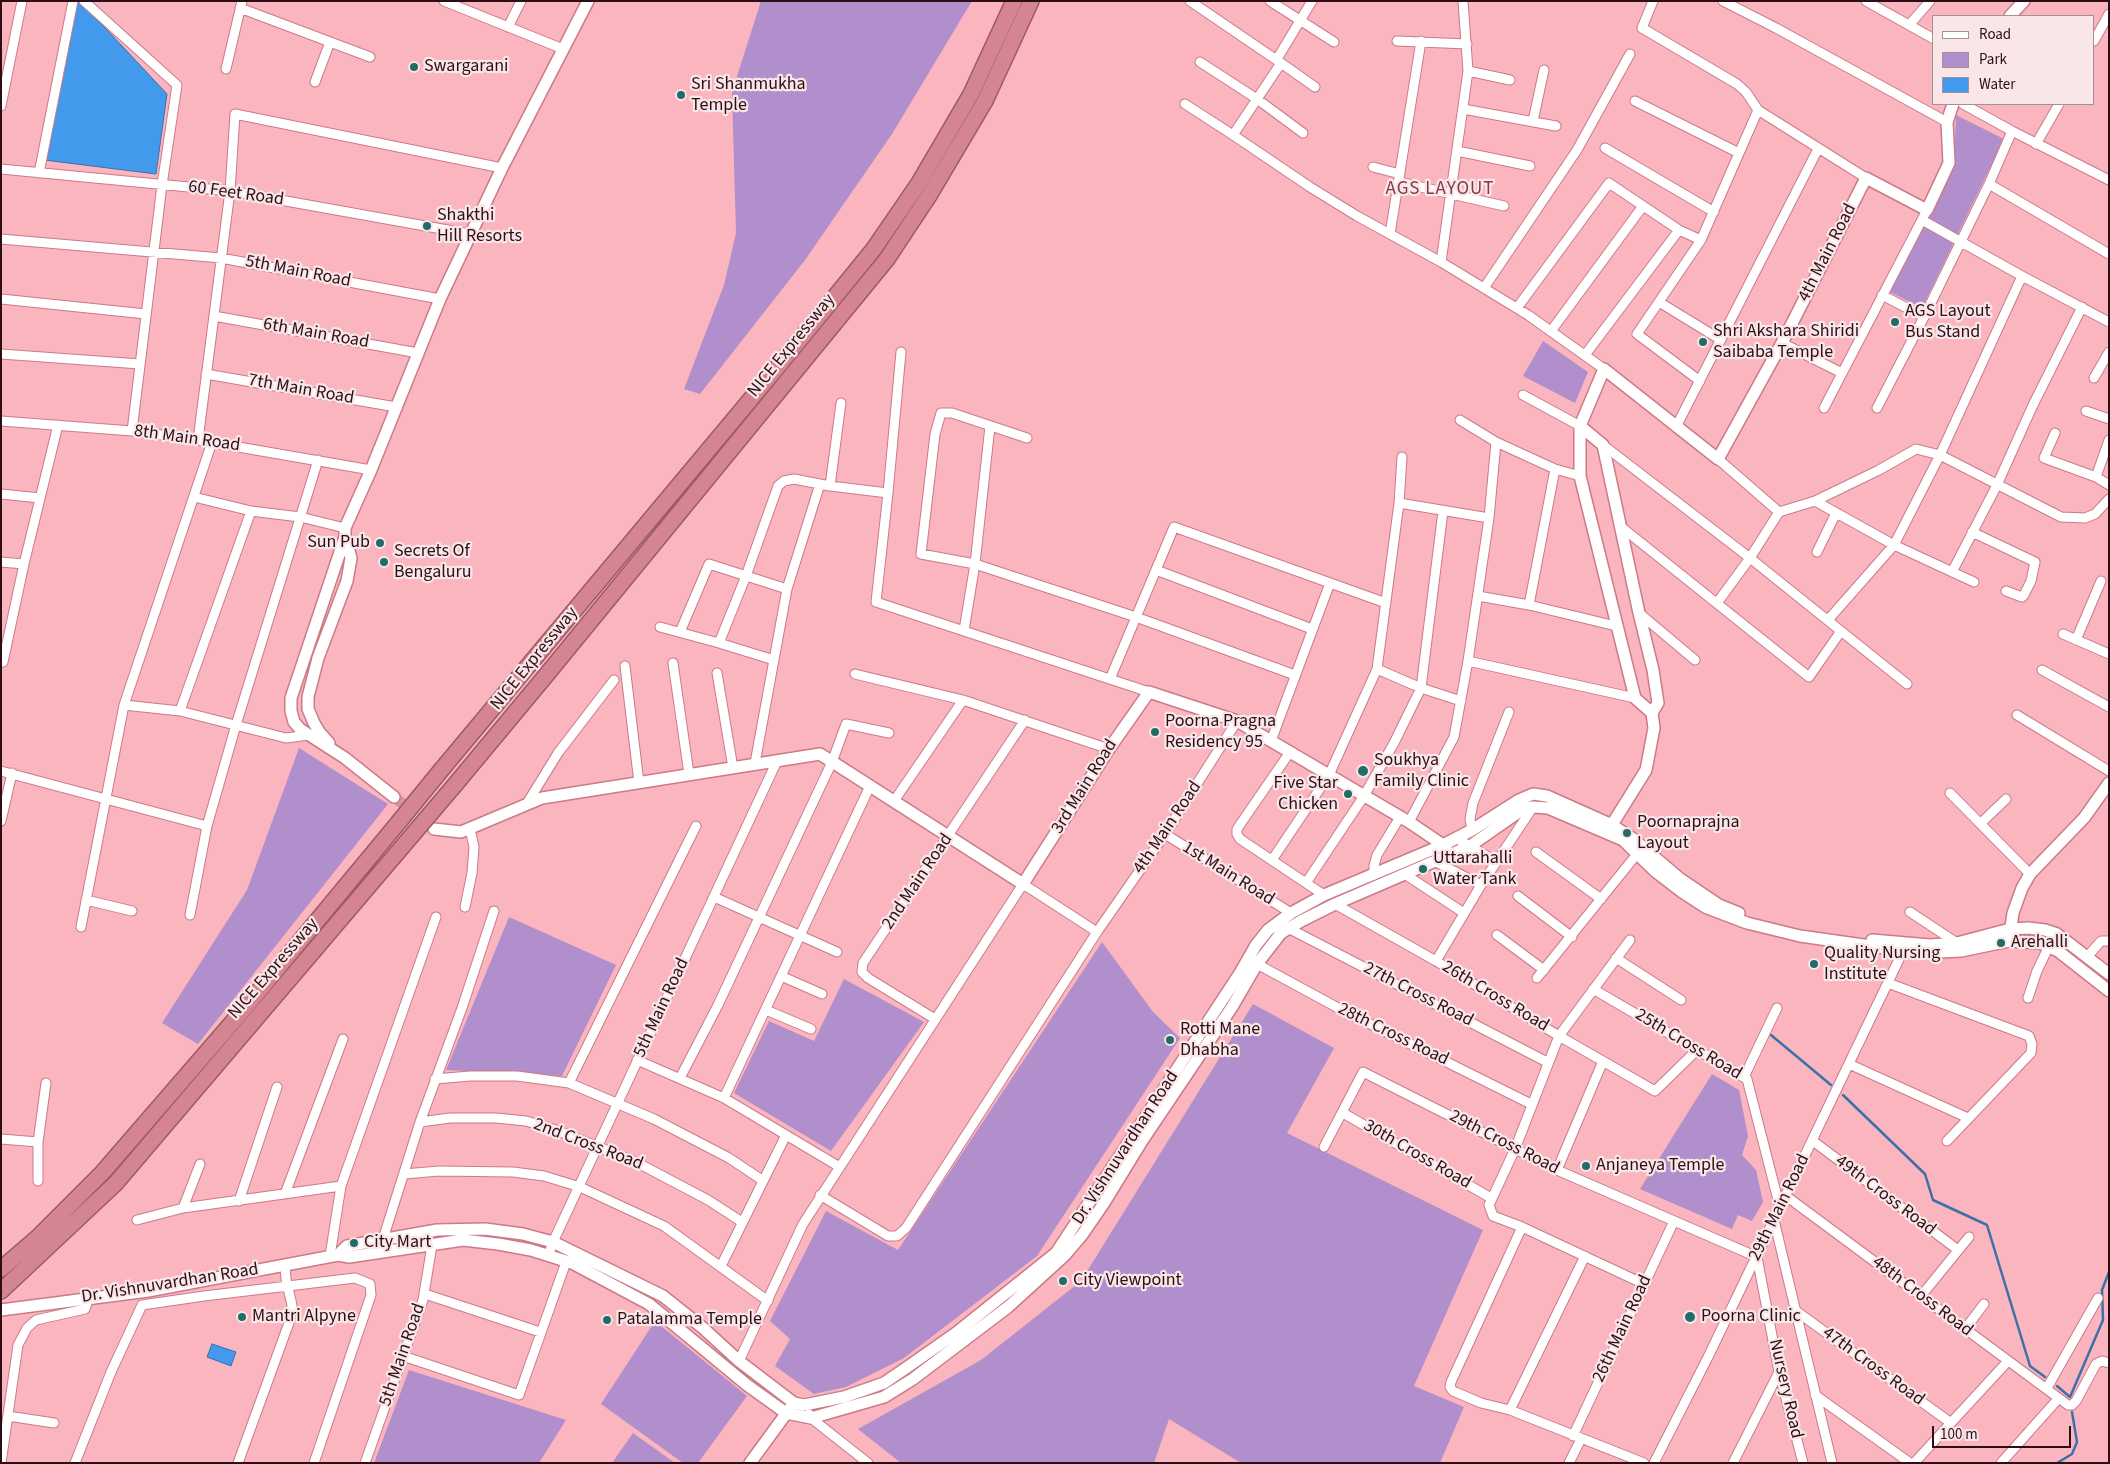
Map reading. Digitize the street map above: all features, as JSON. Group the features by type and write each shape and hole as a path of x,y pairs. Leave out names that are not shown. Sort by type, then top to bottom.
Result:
{"highway":[{"name":"NICE Expressway","path":"1,1269 37,1238 103,1172 244,1009 873,250 920,183 971,94 1014,1"},
{"name":"NICE Expressway","path":"1,1291 116,1183 454,786 887,259 930,194 985,101 1002,67 1030,1"}],"main road":[{"path":"345,758 309,735 294,722 291,711 292,698 345,532 440,299 502,168 588,1"},
{"path":"2011,15 2024,1"},
{"path":"1866,178 1925,215 1949,163 1947,122 1953,105"},
{"name":"4th Main Road","path":"1718,459 1782,343 1866,178"},
{"path":"1652,713 1635,698 1580,476 1580,426 1604,369 1718,459"},
{"path":"1580,426 1603,445 1653,670 1658,703 1652,713 1654,728 1646,770 1609,829"},
{"path":"345,532 351,558 347,581 318,658 308,697 308,709 320,734 345,758 394,797"},
{"path":"1149,692 1237,721 1404,820 1456,854"},
{"name":"3rd Main Road","path":"1023,884 1068,816 1109,748 1149,692"},
{"path":"434,828 449,832 461,832 542,798 820,754 1023,884"},
{"path":"2010,935 2013,913 2022,888 2030,874 2084,818 2109,783"},
{"name":"Dr. Vishnuvardhan Road","path":"334,1255 347,1246 383,1238 437,1230 485,1229 523,1234 553,1242 663,1296 703,1328 739,1361 799,1404 844,1397 884,1383 956,1333 1056,1252 1240,973 1256,945 1268,930 1291,913 1326,894 1443,845 1472,830 1519,800 1533,794 1547,796 1609,829 1682,892 1705,907 1773,931 1934,954 1961,951 2028,928 2058,934 2109,974"},
{"name":"Dr. Vishnuvardhan Road","path":"2,1310 193,1283 334,1255 349,1257 463,1240 498,1244 566,1262 649,1304 747,1385 786,1413 811,1418 884,1397 913,1379 1008,1307 1065,1255 1082,1235 1104,1203 1142,1141 1232,1007 1256,964 1269,946 1288,928 1335,904 1456,854 1524,809 1533,806 1548,808 1632,838 1679,878 1719,905 1752,918 1842,937 1930,945 2010,935 2049,946 2109,991"},
{"path":"1326,894 1335,904"},
{"path":"750,1463 786,1413 799,1404"}],"street":[{"path":"1,106 22,1"},
{"path":"40,173 73,1"},
{"path":"84,1 177,85 162,185 132,431"},
{"path":"444,1 563,49"},
{"path":"508,27 521,1"},
{"path":"1190,1 1316,87"},
{"path":"1270,1 1334,42"},
{"path":"1233,135 1257,99 1312,1"},
{"path":"1441,262 1468,71 1463,1"},
{"path":"1653,1 1642,28 1737,84 1746,92 1758,110 1866,178"},
{"path":"1723,1 1947,122"},
{"path":"1866,1 1932,38"},
{"path":"1910,24 1930,1"},
{"path":"226,69 241,5 330,42 370,56"},
{"path":"2095,39 2109,14"},
{"path":"1397,41 1467,44"},
{"path":"1390,234 1422,41"},
{"path":"315,82 330,42"},
{"path":"1484,288 1577,150 1630,54"},
{"path":"1200,62 1257,99 1303,133"},
{"path":"1533,121 1544,70"},
{"path":"1468,71 1510,80"},
{"path":"1635,101 1739,154"},
{"path":"1185,104 1310,187 1517,308 1604,369"},
{"path":"1965,105 2036,144 2108,179"},
{"path":"2036,144 2058,105"},
{"path":"1463,109 1556,126"},
{"path":"1700,381 1637,334 1701,240 1758,110"},
{"path":"198,440 230,191 235,114 502,168"},
{"path":"1877,408 1962,241 2012,131"},
{"path":"1605,148 1714,212"},
{"path":"1676,427 1818,149"},
{"path":"1457,151 1530,166"},
{"path":"1373,167 1399,178 1504,206"},
{"name":"60 Feet Road","path":"1,169 230,191 470,234"},
{"path":"1517,308 1608,183 1680,230 1701,240"},
{"path":"1989,184 2109,254"},
{"path":"1550,331 1643,206"},
{"path":"1824,408 1925,215 1962,241 2022,276 2109,322"},
{"path":"1585,355 1680,230"},
{"path":"1,239 155,251"},
{"name":"5th Main Road","path":"155,251 221,258 440,299"},
{"path":"1828,620 1894,545 1940,455 2022,276"},
{"path":"1882,295 1924,318"},
{"path":"1,299 146,314"},
{"path":"1659,302 1721,340"},
{"path":"1952,572 1997,485 2033,405 2082,307"},
{"name":"6th Main Road","path":"214,316 418,353"},
{"path":"1782,343 1842,373"},
{"path":"902,352 876,602 1149,692"},
{"path":"2094,378 2109,352"},
{"path":"1,354 140,364"},
{"name":"7th Main Road","path":"206,374 396,407"},
{"path":"1523,395 1580,426"},
{"path":"830,486 841,403"},
{"path":"2086,411 2109,419"},
{"path":"1027,438 952,413 942,413 935,434 921,554 975,564 1136,617 1296,675"},
{"path":"1460,420 1496,442 1555,470 1580,476"},
{"name":"8th Main Road","path":"1,421 132,431 212,442 371,470"},
{"path":"3,662 24,564 58,425"},
{"path":"964,630 975,564 990,426"},
{"path":"2055,433 2044,458 2096,477 2109,485"},
{"path":"2096,477 2109,440"},
{"path":"81,927 124,705 212,442"},
{"path":"1374,875 1377,855 1404,820 1454,737 1478,596 1489,518 1496,442"},
{"path":"1603,445 1750,558 1907,684"},
{"path":"1717,603 1750,558 1779,512 1815,501 1879,470 1916,449 1940,455 2061,517 2085,518 2095,514 2109,499"},
{"path":"1272,860 1329,775 1377,669 1399,503 1402,457"},
{"path":"1718,459 1779,512"},
{"path":"190,916 207,826 236,725 318,460"},
{"path":"1529,605 1555,470"},
{"path":"719,644 780,482 794,479 830,486 888,493"},
{"path":"755,763 787,589 820,484"},
{"path":"1,494 40,498"},
{"path":"194,497 251,511 300,517 345,532"},
{"path":"1815,501 1894,545 1974,582"},
{"path":"1399,503 1489,518"},
{"path":"180,711 251,511"},
{"path":"1306,883 1364,796 1394,743 1421,688 1443,511"},
{"path":"1817,552 1836,513"},
{"path":"1620,526 1809,677 1841,631"},
{"path":"1110,679 1174,527 1386,603"},
{"path":"1972,532 2035,562 2033,574 2024,596 2006,591"},
{"path":"1,562 24,564"},
{"path":"680,632 709,564 787,589"},
{"path":"1156,570 1312,629"},
{"path":"2076,640 2101,580"},
{"path":"1271,741 1330,583"},
{"path":"1478,596 1529,605 1616,626"},
{"path":"1639,613 1696,660"},
{"path":"660,627 774,660"},
{"path":"2062,634 2109,654"},
{"path":"1468,661 1635,698"},
{"path":"673,663 689,774"},
{"path":"625,666 639,783"},
{"path":"1377,669 1421,688 1461,701"},
{"path":"2042,670 2109,707"},
{"path":"718,673 733,768"},
{"path":"855,674 963,700 1109,748"},
{"path":"526,805 558,753 614,680"},
{"path":"894,801 963,700"},
{"path":"124,705 180,711 286,738 309,735"},
{"path":"1472,830 1470,819 1473,803 1509,712"},
{"path":"2016,715 2109,771"},
{"name":"2nd Main Road","path":"935,1019 868,978 862,972 863,964 1025,720"},
{"name":"4th Main Road","path":"820,1195 888,1236 898,1236 906,1228 1096,932 1165,834 1237,721"},
{"path":"680,1078 718,1005 832,762 846,724 889,733"},
{"path":"1290,752 1237,828 1237,834 1240,839 1306,883 1326,894"},
{"name":"5th Main Road","path":"548,1256 637,1060 777,761"},
{"path":"1,771 207,826"},
{"path":"1,821 12,773"},
{"path":"724,1098 870,786"},
{"path":"1950,793 2030,874"},
{"path":"1981,823 2006,799"},
{"path":"1436,961 1481,885 1533,806"},
{"path":"569,1083 696,826"},
{"path":"465,907 472,873 474,847 470,829"},
{"name":"1st Main Road","path":"1165,834 1291,913"},
{"path":"1456,838 1497,862"},
{"path":"1536,852 1601,899"},
{"path":"1537,978 1572,937 1636,854"},
{"path":"1436,862 1481,885"},
{"path":"1406,875 1464,913"},
{"path":"739,1361 802,1224 1023,884 1096,932"},
{"path":"1518,896 1572,937"},
{"path":"714,897 837,952"},
{"path":"86,900 132,911"},
{"name":"26th Cross Road","path":"1335,904 1436,961 1558,1036 1655,1092 1697,1050"},
{"path":"383,1238 420,1122 462,1008 494,910"},
{"path":"1910,912 1957,943"},
{"path":"334,1255 341,1186 436,917"},
{"name":"27th Cross Road","path":"1288,928 1547,1062"},
{"path":"1497,935 1544,970"},
{"path":"1630,940 1558,1036 1515,1149 1488,1205 1492,1216 1522,1227 1644,1284"},
{"path":"2088,957 2101,941 2109,941"},
{"path":"2028,998 2037,971 2049,946"},
{"name":"29th Main Road","path":"1654,1463 1757,1257 1903,951"},
{"path":"1616,958 1682,1000"},
{"name":"28th Cross Road","path":"1256,964 1340,1009 1531,1104"},
{"path":"782,976 822,994"},
{"path":"1888,982 2028,1036 2032,1044 2031,1053 1947,1141"},
{"name":"25th Cross Road","path":"1593,989 1747,1079 1780,1208"},
{"path":"1744,1077 1777,1008"},
{"path":"766,1010 811,1028"},
{"path":"285,1194 343,1039"},
{"path":"637,1060 724,1098 838,1166"},
{"path":"1557,1170 1603,1061"},
{"path":"1849,1064 1968,1118"},
{"name":"29th Cross Road","path":"1343,1113 1363,1072 1557,1170 1757,1257"},
{"path":"435,1080 470,1076 517,1076 569,1083 654,1119 729,1158 762,1180"},
{"path":"38,1181 38,1142 46,1083"},
{"path":"239,1200 277,1087"},
{"path":"1324,1147 1343,1113"},
{"name":"30th Cross Road","path":"1343,1113 1491,1198"},
{"name":"2nd Cross Road","path":"420,1122 450,1118 496,1118 526,1121 598,1146 634,1161 708,1200 742,1222"},
{"path":"721,1266 786,1135"},
{"path":"1,1139 38,1142"},
{"name":"49th Cross Road","path":"1812,1141 1958,1250"},
{"path":"183,1208 200,1164"},
{"path":"404,1174 439,1171 514,1172 544,1176 580,1187 664,1226 768,1301"},
{"path":"137,1220 183,1208 341,1186"},
{"name":"48th Cross Road","path":"1786,1196 2047,1388 2058,1399"},
{"path":"1774,1220 1832,1463"},
{"name":"26th Main Road","path":"1569,1463 1577,1438 1644,1284 1674,1221"},
{"path":"1522,1227 1450,1387 1453,1391 1481,1402 1510,1410 1644,1463"},
{"path":"1921,1296 1969,1237"},
{"name":"5th Main Road","path":"365,1463 425,1294 432,1245"},
{"path":"1510,1410 1585,1256"},
{"name":"Nursery Road","path":"1757,1257 1779,1372 1803,1463"},
{"path":"403,1356 519,1395 566,1262"},
{"path":"238,1463 290,1320 292,1305 287,1286 285,1265"},
{"path":"75,1463 111,1372 142,1305 355,1278 370,1284 370,1295 314,1463"},
{"path":"193,1283 198,1297"},
{"path":"425,1294 540,1332"},
{"path":"1,1463 3,1437 8,1416 18,1346 28,1328 36,1320 85,1309 90,1298"},
{"path":"2047,1388 2098,1298"},
{"path":"1965,1329 1984,1304"},
{"name":"47th Cross Road","path":"1796,1311 1951,1423"},
{"path":"2001,1463 2058,1399 2068,1405 2072,1404 2076,1401 2096,1364 2102,1360 2109,1363"},
{"path":"1914,1463 2008,1361"},
{"path":"1733,1463 1779,1372"},
{"path":"1815,1395 1910,1463"},
{"path":"799,1404 811,1418 868,1463"},
{"path":"8,1416 54,1422"}],"green space":[{"path":"761,1 972,1 892,134 805,260 700,394 684,389 724,285 736,233 732,92"},
{"path":"1956,115 2004,139 1922,308 1890,292 1954,164"},
{"path":"1543,341 1588,372 1575,403 1523,376"},
{"path":"299,748 388,804 198,1044 162,1023 247,890"},
{"path":"509,917 616,965 562,1076 446,1070"},
{"path":"1102,942 1153,1012 1180,1038 1037,1256 904,1358 846,1387 814,1394 775,1366 790,1339 770,1321 826,1211 898,1250"},
{"path":"844,979 924,1022 831,1151 734,1093 769,1021 814,1041"},
{"path":"1253,1004 1334,1048 1287,1133 1483,1230 1414,1386 1464,1407 1440,1463 1241,1463 1169,1419 1154,1463 901,1463 858,1429 981,1360 1081,1281"},
{"path":"1712,1074 1739,1090 1748,1136 1742,1155 1756,1170 1763,1202 1752,1221 1738,1215 1732,1229 1640,1189"},
{"path":"655,1321 747,1396 698,1463 683,1463 601,1404"},
{"path":"409,1370 566,1420 539,1463 374,1463"},
{"path":"633,1433 675,1463 612,1463"}],"water":[{"path":"76,1 80,1 167,94 156,174 44,160"},
{"path":"212,1344 236,1352 231,1366 207,1357"}],"waterway":[{"path":"1771,1035 1831,1085"},
{"path":"1843,1095 1925,1174 1933,1200 1987,1225 2030,1366 2045,1377"},
{"path":"2057,1386 2070,1397 2103,1320 2102,1290 2109,1272"},
{"path":"2057,1463 2072,1454 2077,1442 2072,1412"}],"tunnel":[{"path":"394,797 430,825"}],"place":[{"name":"Swargarani","path":"414,67"},
{"name":"Sri Shanmukha Temple","path":"681,95"},
{"name":"Shakthi Hill Resorts","path":"427,226"},
{"name":"AGS Layout Bus Stand","path":"1895,322"},
{"name":"Shri Akshara Shiridi Saibaba Temple","path":"1703,342"},
{"name":"Sun Pub","path":"380,543"},
{"name":"Secrets Of Bengaluru","path":"384,562"},
{"name":"Poorna Pragna Residency 95","path":"1155,732"},
{"name":"Soukhya Family Clinic","path":"1363,771"},
{"name":"Five Star Chicken","path":"1348,794"},
{"name":"Poornaprajna Layout","path":"1627,833"},
{"name":"Uttarahalli Water Tank","path":"1423,869"},
{"name":"Arehalli","path":"2001,943"},
{"name":"Quality Nursing Institute","path":"1814,964"},
{"name":"Rotti Mane Dhabha","path":"1170,1040"},
{"name":"Anjaneya Temple","path":"1586,1166"},
{"name":"City Mart","path":"354,1243"},
{"name":"City Viewpoint","path":"1063,1281"},
{"name":"Mantri Alpyne","path":"242,1317"},
{"name":"Poorna Clinic","path":"1690,1317"},
{"name":"Patalamma Temple","path":"607,1320"}],"district":[{"name":"AGS LAYOUT","path":"1440,190"}]}
